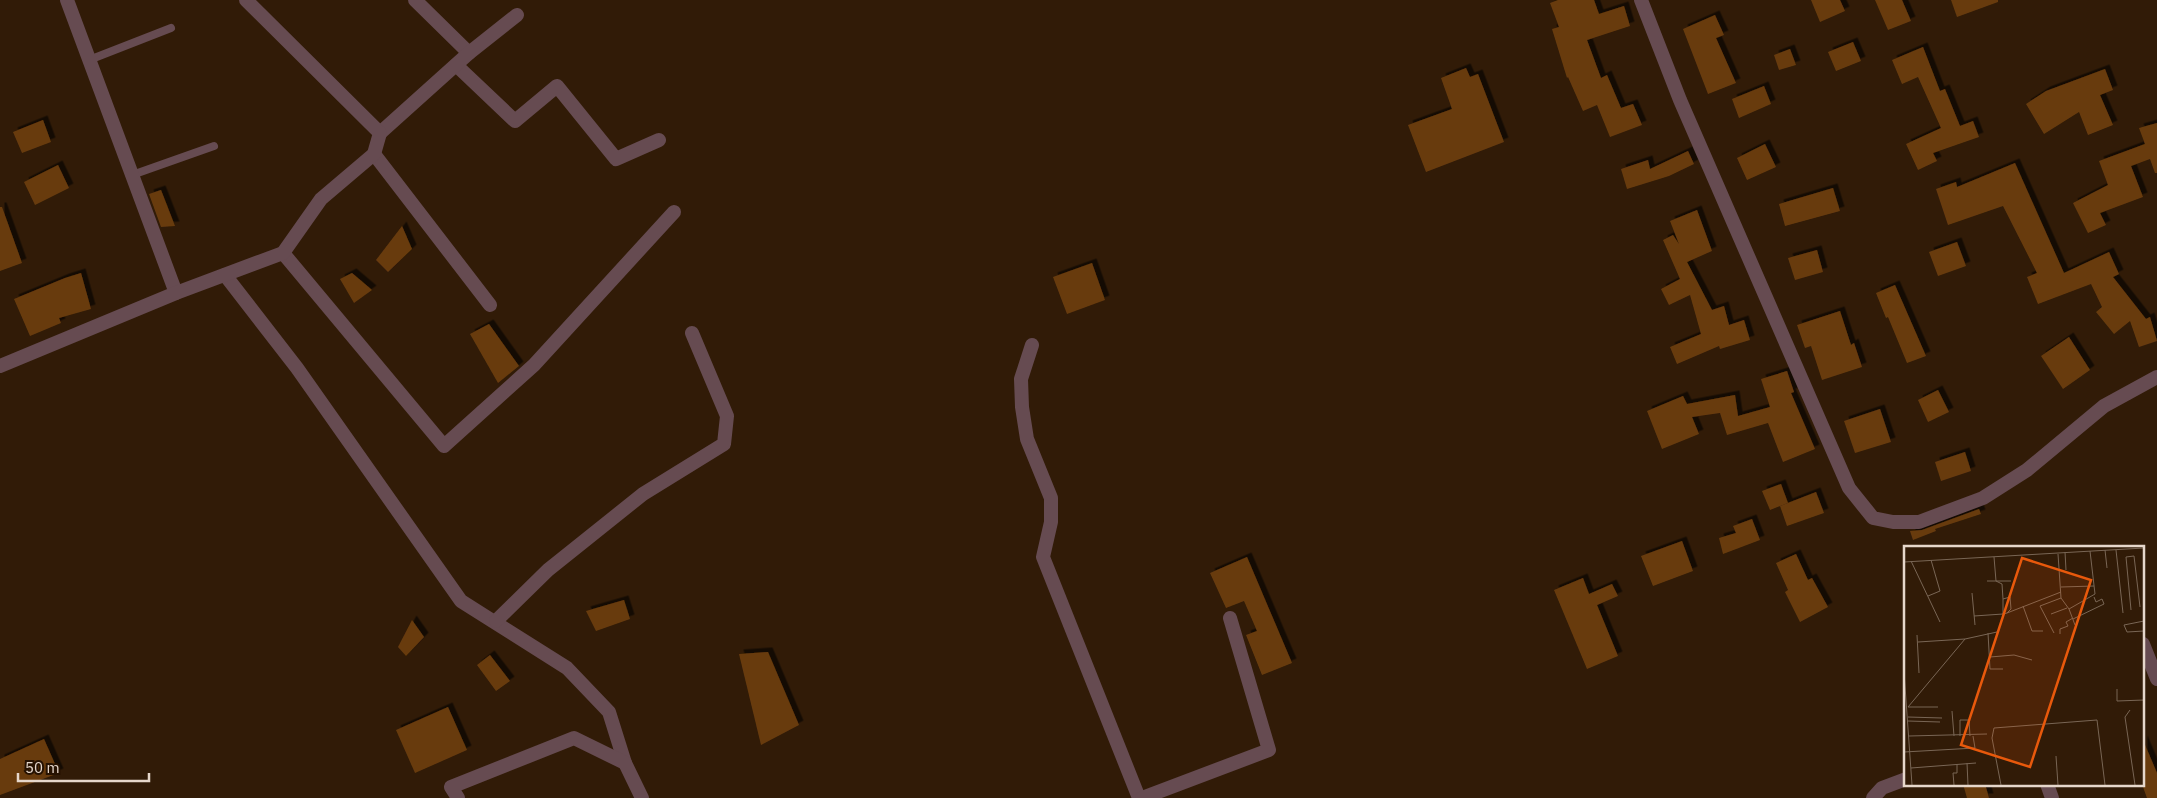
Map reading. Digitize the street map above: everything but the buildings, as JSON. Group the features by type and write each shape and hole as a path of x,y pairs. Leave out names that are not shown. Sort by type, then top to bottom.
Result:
{"street":[{"path":"67,0 176,294"},
{"path":"246,0 380,133"},
{"path":"415,0 469,54"},
{"path":"1641,0 1680,100 1849,488 1873,518 1893,522 1919,522 1983,498 2027,470 2104,406 2157,377"},
{"path":"0,366 176,294 283,253 321,199 374,154 380,133 456,65 517,15"},
{"path":"456,65 515,122 557,86 616,159 660,140"},
{"path":"374,154 490,306"},
{"path":"283,253 444,446 534,365 674,212"},
{"path":"225,275 296,368 461,601 496,621 567,668 609,712 625,763 642,798"},
{"path":"496,621 548,570 643,494 724,444 727,416 692,333"},
{"path":"1032,345 1021,379 1022,407 1027,439 1051,498 1050,522 1043,557 1140,798 1269,750 1230,618"},
{"path":"2144,646 2157,679"},
{"path":"458,798 451,787 574,738 625,763"},
{"path":"1873,798 1882,788 1904,780"},
{"path":"2048,786 2052,798"}],"lane":[{"path":"89,60 171,28"},
{"path":"132,176 214,146"}]}
